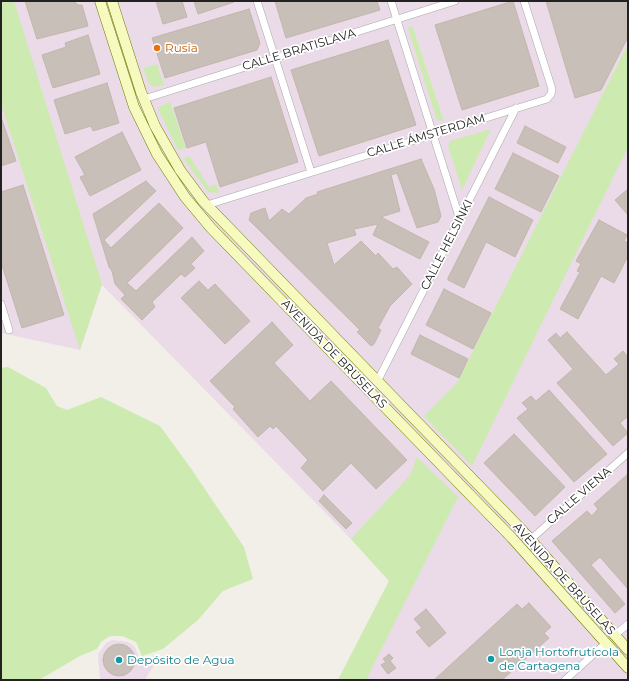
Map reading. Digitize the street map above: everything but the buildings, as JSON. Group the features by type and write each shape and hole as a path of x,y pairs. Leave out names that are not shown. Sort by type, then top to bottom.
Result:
{"main road":[{"name":"AVENIDA DE BRUSELAS","path":"100,1 132,104 160,160 197,212 470,494 521,548 628,668"},
{"name":"AVENIDA DE BRUSELAS","path":"112,1 144,100 155,126 174,159 207,206 530,540 628,650"},
{"path":"132,104 144,100"},
{"path":"197,212 207,206"},
{"path":"370,390 377,382"},
{"path":"470,494 477,485"},
{"path":"521,548 530,540"},
{"path":"606,643 615,635"}],"street":[{"path":"257,1 311,172"},
{"path":"391,1 460,220"},
{"name":"CALLE BRATISLAVA","path":"144,100 455,1"},
{"name":"CALLE ÁMSTERDAM","path":"207,206 311,172 547,99 551,94 552,89 524,1"},
{"name":"CALLE HELSINKI","path":"377,382 516,108"},
{"path":"1,304 9,330"},
{"name":"CALLE VIENA","path":"530,540 628,453"},
{"path":"615,635 628,624"},
{"path":"565,680 606,643"}],"shaded area":[{"path":"1,1 628,1 628,680 338,680 389,581 351,539 102,285 80,350 1,333"},
{"path":"112,640 128,642 135,647 139,659 154,665 145,680 100,680 98,654 106,643"}],"green space":[{"path":"14,1 102,284 80,350 1,104 1,2"},
{"path":"412,25 444,121 437,120 408,29"},
{"path":"628,44 628,147 472,466 424,416 457,383"},
{"path":"157,64 164,85 154,87 149,84 143,68"},
{"path":"170,102 186,148 178,150 158,109 160,106"},
{"path":"491,129 462,190 448,146 450,141"},
{"path":"190,157 209,187 216,184 219,193 208,192 183,158"},
{"path":"8,367 46,388 57,406 67,410 101,397 160,426 190,467 244,547 253,579 223,591 198,620 163,649 142,656 136,642 122,636 110,636 101,642 97,649 80,656 39,680 1,680 1,368"},
{"path":"417,457 458,497 366,680 338,680 389,581 351,539 411,474"}],"place":[{"name":"Rusia","path":"157,48"},
{"name":"Lonja Hortofrutícola de Cartagena","path":"491,659"},
{"name":"Depósito de Agua","path":"119,660"}]}
